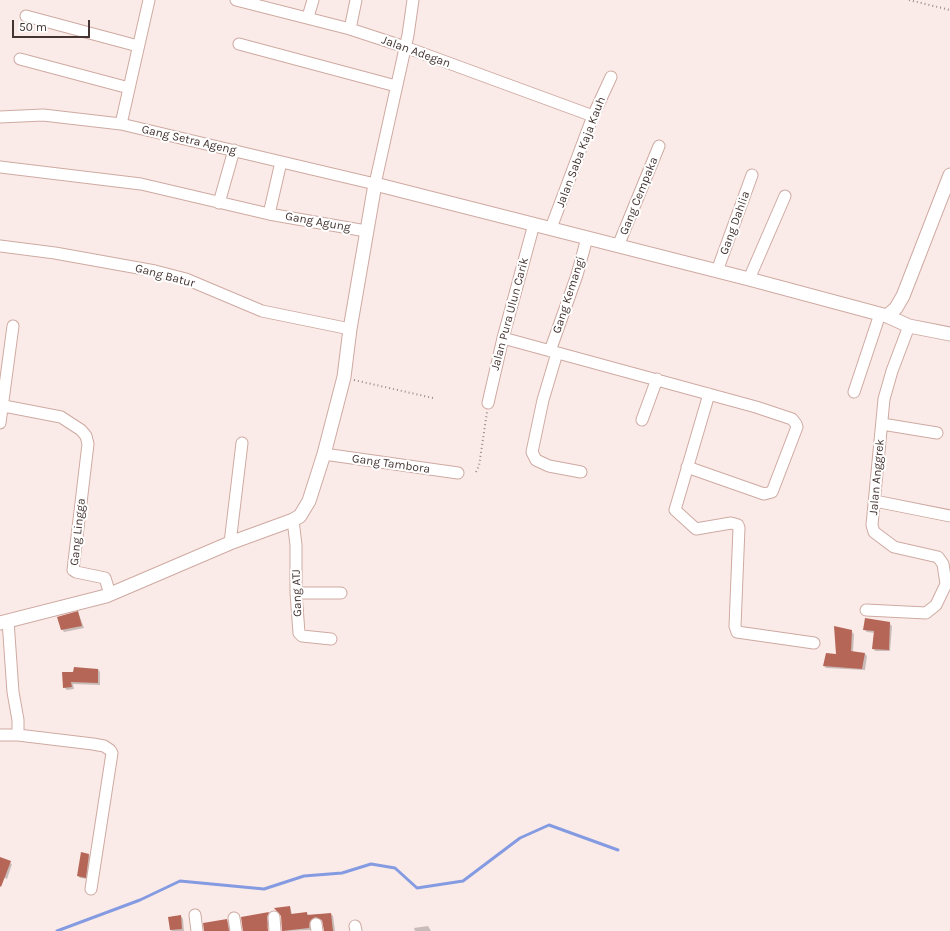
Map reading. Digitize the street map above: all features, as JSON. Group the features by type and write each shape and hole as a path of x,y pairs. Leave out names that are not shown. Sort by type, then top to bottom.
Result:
{"street":[{"path":"121,124 149,0"},
{"name":"Jalan Adegan","path":"236,0 308,17 350,29 405,47 593,116"},
{"path":"308,17 313,0"},
{"path":"350,29 356,0"},
{"path":"18,734 18,720 4,622 110,594 231,538 293,520 300,516 310,501 344,377 350,329 366,231 405,47 412,0"},
{"path":"26,16 138,46"},
{"path":"239,44 396,86"},
{"path":"20,59 129,88"},
{"name":"Jalan Saba Kaja Kauh","path":"551,228 593,116 611,77"},
{"name":"Gang Setra Ageng","path":"0,117 43,115 121,124 375,184"},
{"name":"Gang Cempaka","path":"618,246 659,146"},
{"path":"219,203 234,150"},
{"path":"269,214 280,162"},
{"name":"Gang Agung","path":"0,167 141,184 269,214 366,231"},
{"name":"Gang Dahlia","path":"717,271 752,175"},
{"path":"854,392 883,315 896,308 903,296 950,175"},
{"path":"375,184 749,279 883,315 909,326 950,334"},
{"path":"749,279 785,196"},
{"name":"Jalan Pura Ulun Carik","path":"488,403 503,338 534,224"},
{"name":"Gang Kemangi","path":"581,472 542,464 536,460 532,452 554,352 587,238"},
{"name":"Gang Batur","path":"0,246 55,253 155,271 186,280 262,310 350,329"},
{"path":"0,423 4,406 13,326"},
{"name":"Jalan Anggrek","path":"866,610 926,613 936,605 946,584 943,564 938,557 894,547 874,532 872,525 884,399 892,371 909,326"},
{"path":"503,338 657,379 788,417 797,427 772,492 764,494 687,467"},
{"path":"642,420 657,379"},
{"path":"709,394 675,508 678,514 696,529 731,523 738,525 736,631 814,643"},
{"name":"Gang Lingga","path":"4,406 61,418 83,433 88,444 73,570 76,572 105,578 110,594"},
{"path":"882,424 937,433"},
{"path":"231,538 242,443"},
{"name":"Gang Tambora","path":"324,454 458,473"},
{"path":"875,500 950,516"},
{"name":"Gang ATJ","path":"293,520 296,545 296,593 300,635 331,639"},
{"path":"296,593 341,593"},
{"path":"0,734 18,734 104,746 112,754 91,889"},
{"path":"195,915 197,931"},
{"path":"274,917 275,931"},
{"path":"234,918 236,931"}],"path":[{"path":"909,0 950,10"},
{"path":"344,377 433,398"},
{"path":"476,472 479,466 488,403"}],"building":[{"path":"78,611 82,626 61,630 57,617"},
{"path":"865,618 890,622 889,650 872,649 874,631 863,630"},
{"path":"834,626 852,630 851,651 865,653 862,669 823,666 826,653 836,654"},
{"path":"74,667 98,669 98,683 71,682 72,687 63,688 62,672 73,672"},
{"path":"81,852 89,854 86,878 77,876"},
{"path":"0,857 11,861 1,887 0,886"},
{"path":"290,906 291,914 307,912 307,915 331,913 333,931 324,931 322,920 315,917 310,921 309,928 282,931 281,916 274,908"},
{"path":"269,912 267,917 268,931 243,931 241,917"},
{"path":"181,915 182,929 170,930 168,917"},
{"path":"227,919 229,931 204,931 203,923"}],"waterway":[{"path":"57,931 140,900 180,881 264,889 304,876 342,873 371,864 395,868 417,888 463,881 520,838 549,825 618,850"}]}
